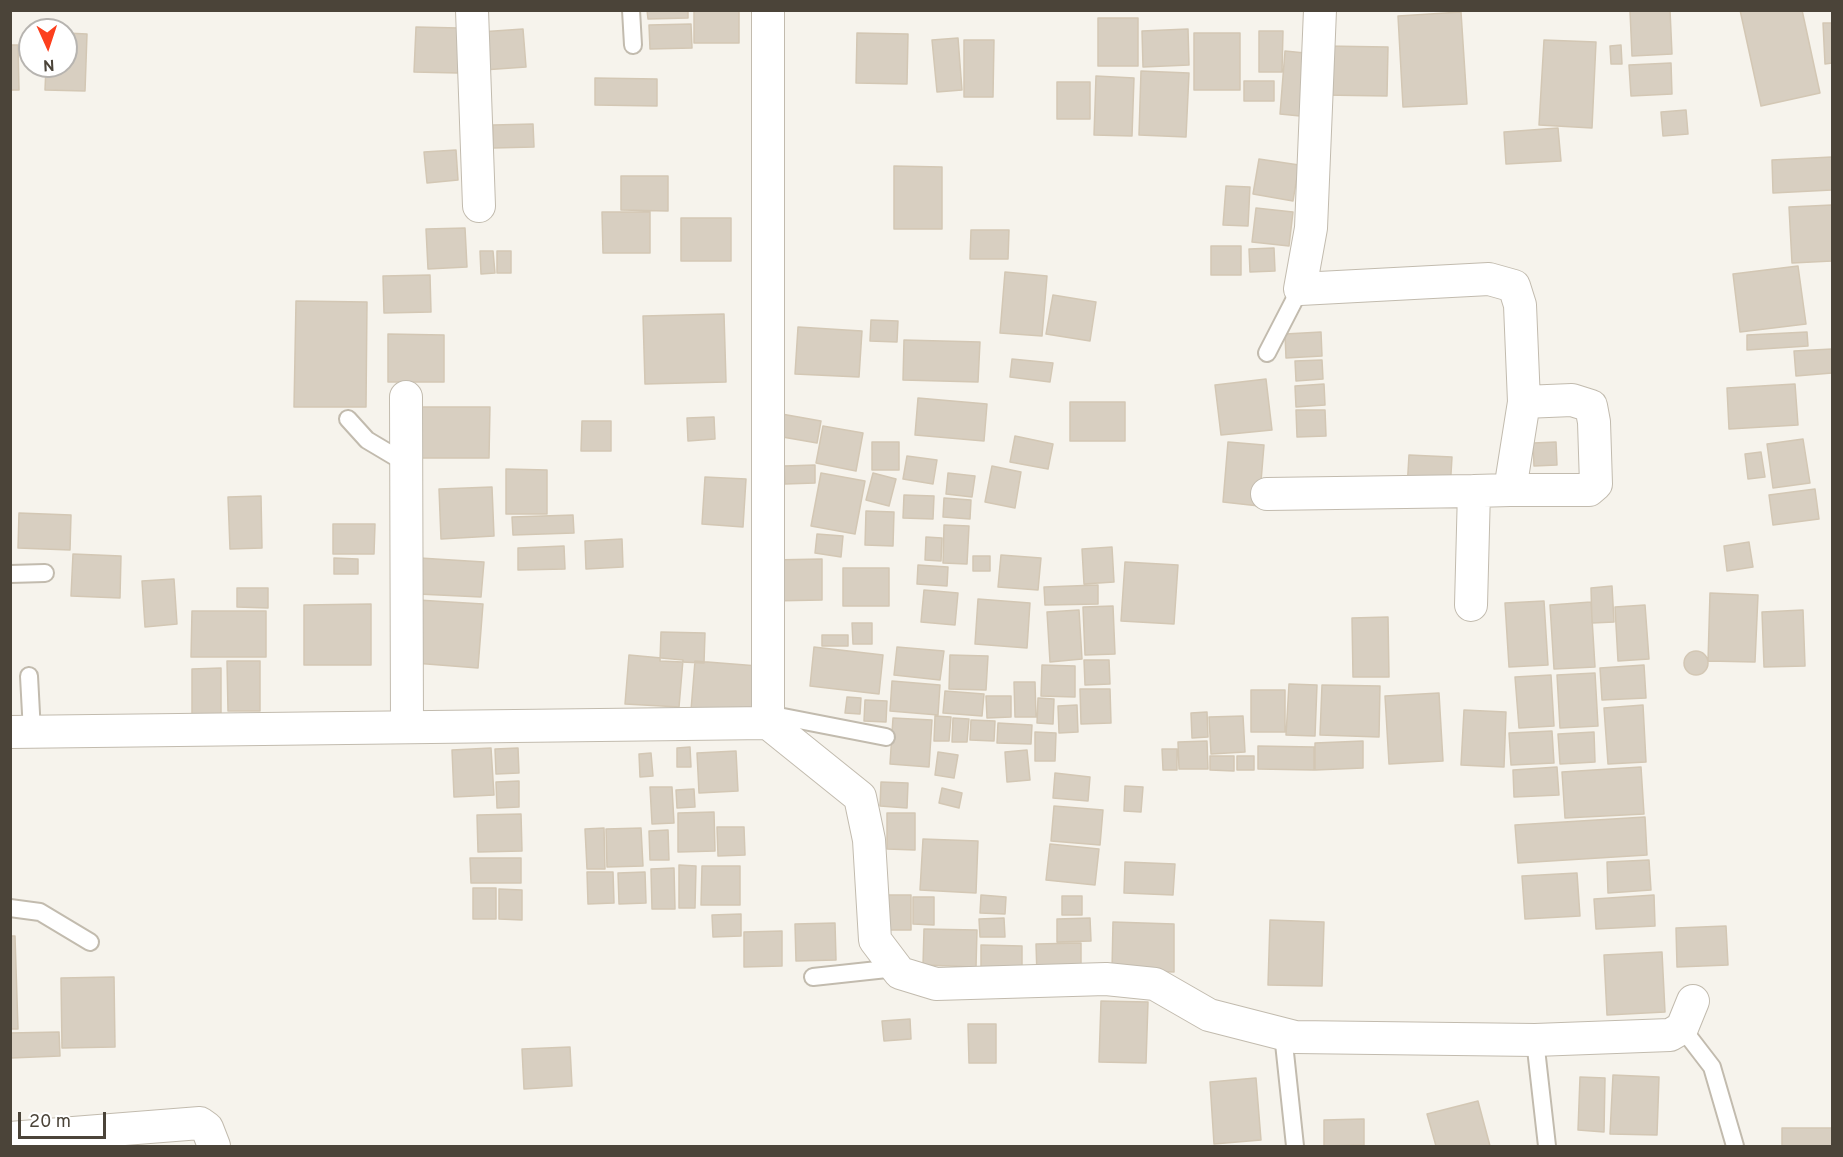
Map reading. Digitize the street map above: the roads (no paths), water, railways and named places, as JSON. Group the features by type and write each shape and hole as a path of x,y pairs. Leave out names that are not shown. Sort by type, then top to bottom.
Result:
{"street":[{"path":"472,10 479,206"},
{"path":"768,10 768,718"},
{"path":"1320,10 1311,228 1300,289 1489,279 1514,286 1520,305 1524,402 1510,490"},
{"path":"406,397 404,462 407,725"},
{"path":"1267,494 1589,490 1596,484 1594,422 1591,406 1572,400 1524,402"},
{"path":"1471,605 1474,491"},
{"path":"21,732 768,718 860,797 869,840 875,940 900,973 936,984 1106,979 1155,984 1209,1015 1295,1038 1535,1040 1670,1035 1688,1014"},
{"path":"10,1138 200,1123 207,1128 214,1146"}],"lane":[{"path":"631,10 633,45"},
{"path":"1267,353 1300,289"},
{"path":"348,420 367,440 404,462"},
{"path":"10,574 45,573"},
{"path":"21,732 28,676"},
{"path":"768,718 886,737"},
{"path":"10,908 40,912 90,942"},
{"path":"813,977 896,968"},
{"path":"1688,1014 1712,1067 1735,1146"},
{"path":"1283,1034 1295,1146"},
{"path":"1535,1040 1547,1146"}]}
